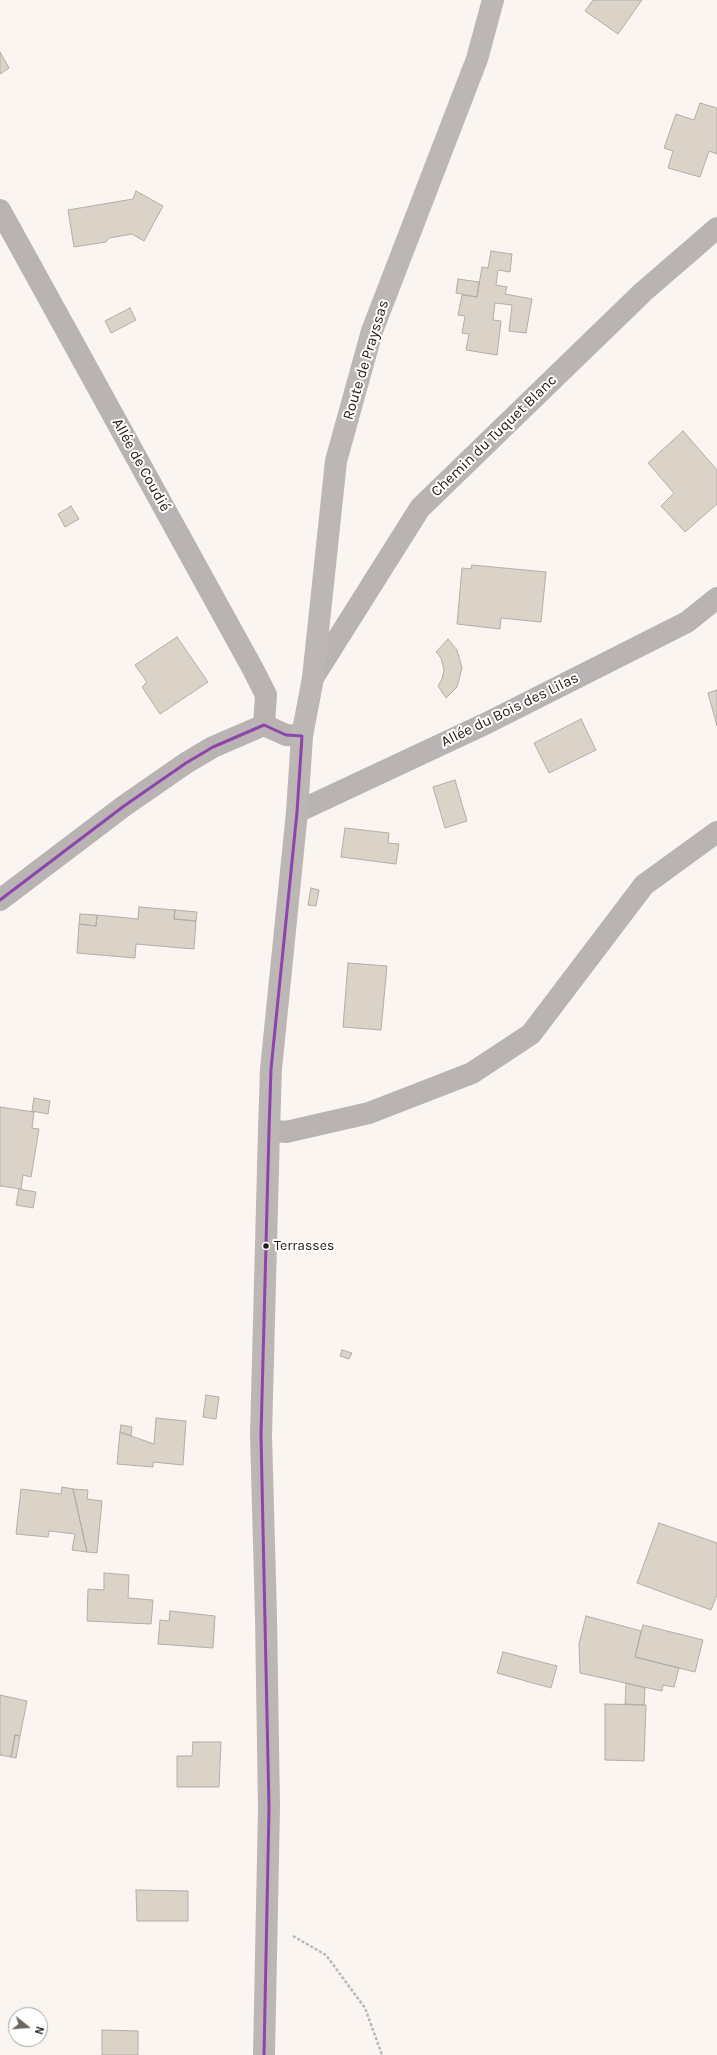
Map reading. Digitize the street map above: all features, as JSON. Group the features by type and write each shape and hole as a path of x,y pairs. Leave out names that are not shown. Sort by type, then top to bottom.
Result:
{"main road":[{"name":"Route de Prayssas","path":"264,2055 269,1808 261,1435 269,1130 271,1069 298,812 302,736 313,678 336,461 372,331 477,59 493,0"}],"street":[{"name":"Allée de Coudié","path":"0,210 254,671 266,695 264,725"},
{"name":"Chemin du Tuquet Blanc","path":"313,678 420,508 643,292 717,228"},
{"name":"Allée du Bois des Lilas","path":"298,812 487,723 688,622 717,598"},
{"path":"0,900 124,806 186,763 213,747 264,725 286,735 302,736"},
{"path":"269,1130 286,1132 369,1113 472,1073 531,1034 644,885 717,832"}],"path":[{"path":"266,1920 326,1955 365,2008 382,2055"}],"building":[{"path":"593,0 642,0 618,34 585,11"},
{"path":"0,52 9,68 0,74"},
{"path":"700,103 717,108 717,154 709,151 700,177 668,168 673,151 664,148 676,114 694,120"},
{"path":"136,191 163,206 144,241 132,234 109,238 106,242 74,247 68,210 133,199"},
{"path":"491,251 512,254 510,272 498,270 496,285 507,287 505,294 532,299 526,333 509,331 512,305 495,303 493,320 501,321 497,355 466,350 469,334 462,333 465,316 458,315 462,295 477,297 482,267 488,268"},
{"path":"458,279 479,282 477,297 456,293"},
{"path":"130,308 136,320 111,333 105,321"},
{"path":"683,431 717,470 717,504 685,532 661,506 674,493 648,463"},
{"path":"71,506 79,519 65,527 58,514"},
{"path":"472,565 546,572 541,622 501,618 500,629 457,624 462,568 471,569"},
{"path":"177,637 208,682 160,714 142,687 147,682 135,665"},
{"path":"448,639 457,650 462,668 457,687 446,698 438,686 442,679 444,670 441,658 436,652"},
{"path":"717,690 717,726 708,693"},
{"path":"581,719 596,750 549,773 534,743"},
{"path":"455,780 467,821 445,828 433,787"},
{"path":"345,828 389,833 388,843 399,844 396,864 341,857"},
{"path":"311,888 319,890 316,906 308,905"},
{"path":"139,907 175,910 174,919 196,921 194,949 136,944 135,958 77,953 79,924 96,926 97,915 138,919"},
{"path":"175,910 197,912 196,921 174,919"},
{"path":"80,914 97,915 96,926 79,924"},
{"path":"348,963 387,966 381,1030 343,1027"},
{"path":"34,1098 50,1101 48,1114 32,1111"},
{"path":"0,1107 34,1112 32,1128 39,1129 31,1177 23,1175 21,1189 0,1186"},
{"path":"19,1189 36,1192 33,1208 16,1205"},
{"path":"342,1350 352,1353 349,1359 340,1356"},
{"path":"206,1395 219,1397 216,1419 203,1417"},
{"path":"156,1418 186,1421 183,1465 153,1462 153,1467 117,1464 120,1432 154,1444"},
{"path":"121,1425 132,1427 131,1436 120,1432"},
{"path":"62,1487 73,1489 87,1552 72,1550 75,1534 49,1531 48,1537 16,1534 21,1489 61,1494"},
{"path":"73,1489 88,1490 87,1499 102,1501 97,1553 87,1552"},
{"path":"659,1523 717,1543 717,1595 711,1610 637,1583"},
{"path":"104,1573 129,1575 128,1598 153,1600 151,1624 87,1621 88,1589 104,1590"},
{"path":"170,1611 215,1616 213,1648 158,1644 160,1620 169,1621"},
{"path":"586,1616 641,1631 635,1657 679,1668 674,1687 663,1685 662,1691 580,1673 579,1644"},
{"path":"643,1625 703,1640 695,1672 635,1657"},
{"path":"503,1652 557,1666 551,1688 497,1673"},
{"path":"626,1683 645,1688 644,1705 625,1704"},
{"path":"0,1695 27,1701 20,1736 15,1735 11,1757 0,1755"},
{"path":"605,1704 646,1705 644,1761 605,1760"},
{"path":"15,1735 20,1736 16,1758 11,1757"},
{"path":"193,1742 221,1742 219,1787 177,1787 177,1756 192,1756"},
{"path":"136,1890 188,1891 188,1921 137,1921"},
{"path":"102,2030 138,2031 138,2055 102,2055"}],"transit line":[{"path":"0,900 124,806 186,763 213,747 264,725 286,735 302,736"},
{"path":"264,2055 269,1808 261,1435 269,1130 271,1069 297,812 302,736"}],"place":[{"name":"Terrasses","path":"266,1246"}]}
